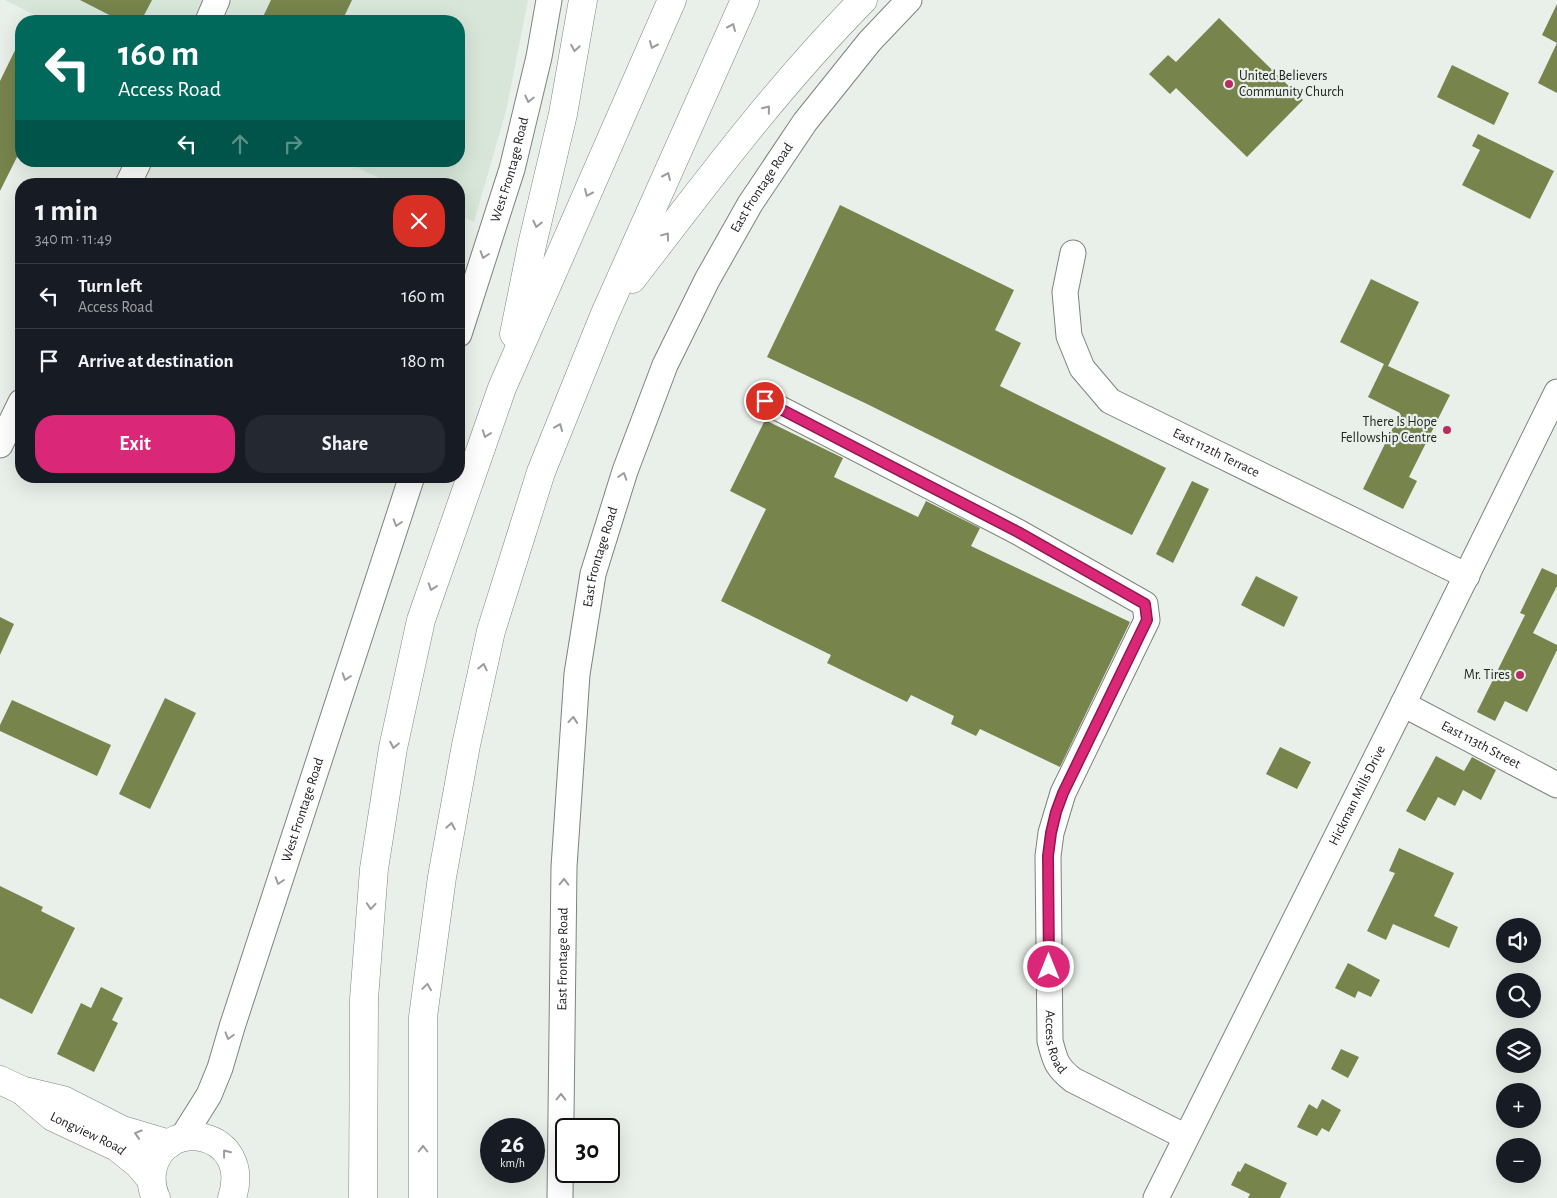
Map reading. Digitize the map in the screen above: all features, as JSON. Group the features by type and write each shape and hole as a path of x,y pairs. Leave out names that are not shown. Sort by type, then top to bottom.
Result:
{"main road":[{"path":"502,388 532,245 563,114 583,0"},
{"path":"363,1198 364,999 374,868 393,748 421,620 502,388 672,0"},
{"path":"422,1198 423,1018 442,877 466,745 491,631 541,472 604,316 744,0"},
{"path":"604,316 716,170 822,41 863,0"},
{"name":"Longview Road","path":"11,1085 63,1100 122,1130 175,1141 195,1136 209,1139 221,1146 230,1157 236,1170 240,1194"},
{"name":"Longview Road","path":"11,1085 53,1117 117,1147 138,1164 154,1188"},
{"path":"154,1188 153,1166 159,1153 175,1141"}],"street":[{"path":"211,15 217,0"},
{"name":"West Frontage Road","path":"465,315 512,169 539,57 548,0"},
{"name":"East Frontage Road","path":"560,1198 564,867 569,765 577,674 593,574 624,471 665,365 707,280 750,204 805,122 870,41 909,0"},
{"name":"East 112th Terrace","path":"1073,253 1066,292 1069,336 1082,368 1110,401 1467,576"},
{"name":"Hickman Mills Drive","path":"1156,1198 1404,704 1557,392"},
{"name":"Access Road","path":"765,401 1018,532 1145,604 1147,620 1063,793 1051,833 1048,856 1050,1041 1060,1070 1073,1080 1186,1136"},
{"path":"0,445 15,414"},
{"name":"West Frontage Road","path":"175,1141 209,1095 220,1068 410,483"},
{"name":"East 113th Street","path":"1404,704 1557,785"}],"shaded area":[{"path":"5,0 528,0 506,111 474,222 465,218 465,178 379,178 356,167 465,167 465,15 35,15"}],"building":[{"path":"80,0 152,0 144,15 109,15"},
{"path":"271,0 352,0 345,15 264,15"},
{"path":"1557,4 1557,43 1542,35"},
{"path":"1219,18 1303,100 1247,157 1176,88 1170,94 1149,74 1168,55 1176,62"},
{"path":"1557,43 1557,93 1538,83"},
{"path":"15,50 15,161 0,191 0,81"},
{"path":"1452,65 1509,93 1494,125 1437,97"},
{"path":"1478,134 1554,171 1530,219 1462,185 1480,150 1472,146"},
{"path":"840,205 1014,290 995,330 1021,343 1000,386 1166,468 1132,535 867,404 767,357"},
{"path":"1371,279 1419,302 1388,366 1450,395 1409,477 1417,481 1403,509 1363,489 1400,413 1368,397 1384,364 1340,342"},
{"path":"765,420 843,458 834,477 918,517 926,501 980,528 971,546 1130,622 1060,767 980,729 976,736 951,724 954,716 911,695 907,702 827,663 831,655 721,601 766,509 730,491"},
{"path":"1192,481 1209,489 1173,563 1156,554"},
{"name":"Mr. Tires","path":"1542,568 1557,575 1557,586 1533,633 1557,645 1557,650 1527,712 1505,701 1495,721 1477,712 1525,615 1520,613"},
{"path":"1256,576 1298,597 1284,627 1241,605"},
{"path":"0,617 14,624 0,655"},
{"path":"165,698 196,713 150,809 119,794"},
{"path":"12,700 111,745 97,776 0,731 0,725"},
{"path":"1280,747 1311,762 1297,789 1266,774"},
{"path":"1436,756 1464,771 1472,757 1496,770 1481,800 1463,790 1455,806 1438,797 1425,821 1406,811"},
{"path":"1399,848 1454,873 1434,916 1458,927 1449,948 1393,924 1386,940 1367,931 1395,873 1389,871"},
{"path":"0,886 43,907 41,911 75,928 32,1014 0,998"},
{"path":"1348,963 1380,980 1371,997 1358,991 1355,998 1335,988"},
{"path":"101,987 123,998 112,1020 118,1023 94,1072 57,1054 81,1003 91,1008"},
{"path":"1341,1049 1359,1057 1348,1078 1331,1069"},
{"path":"1322,1099 1341,1110 1329,1132 1322,1128 1317,1136 1297,1127 1309,1104 1317,1109"},
{"path":"1245,1163 1287,1183 1280,1198 1248,1198 1250,1194 1231,1185 1238,1171 1240,1172"}],"place":[{"name":"United Believers Community Church","path":"1229,84"},
{"name":"There Is Hope Fellowship Centre","path":"1447,430"},
{"name":"Mr. Tires","path":"1520,675"}],"route":[{"path":"765,401 1018,532 1145,604 1147,620 1063,793 1056,812 1048,856 1049,967"}]}
